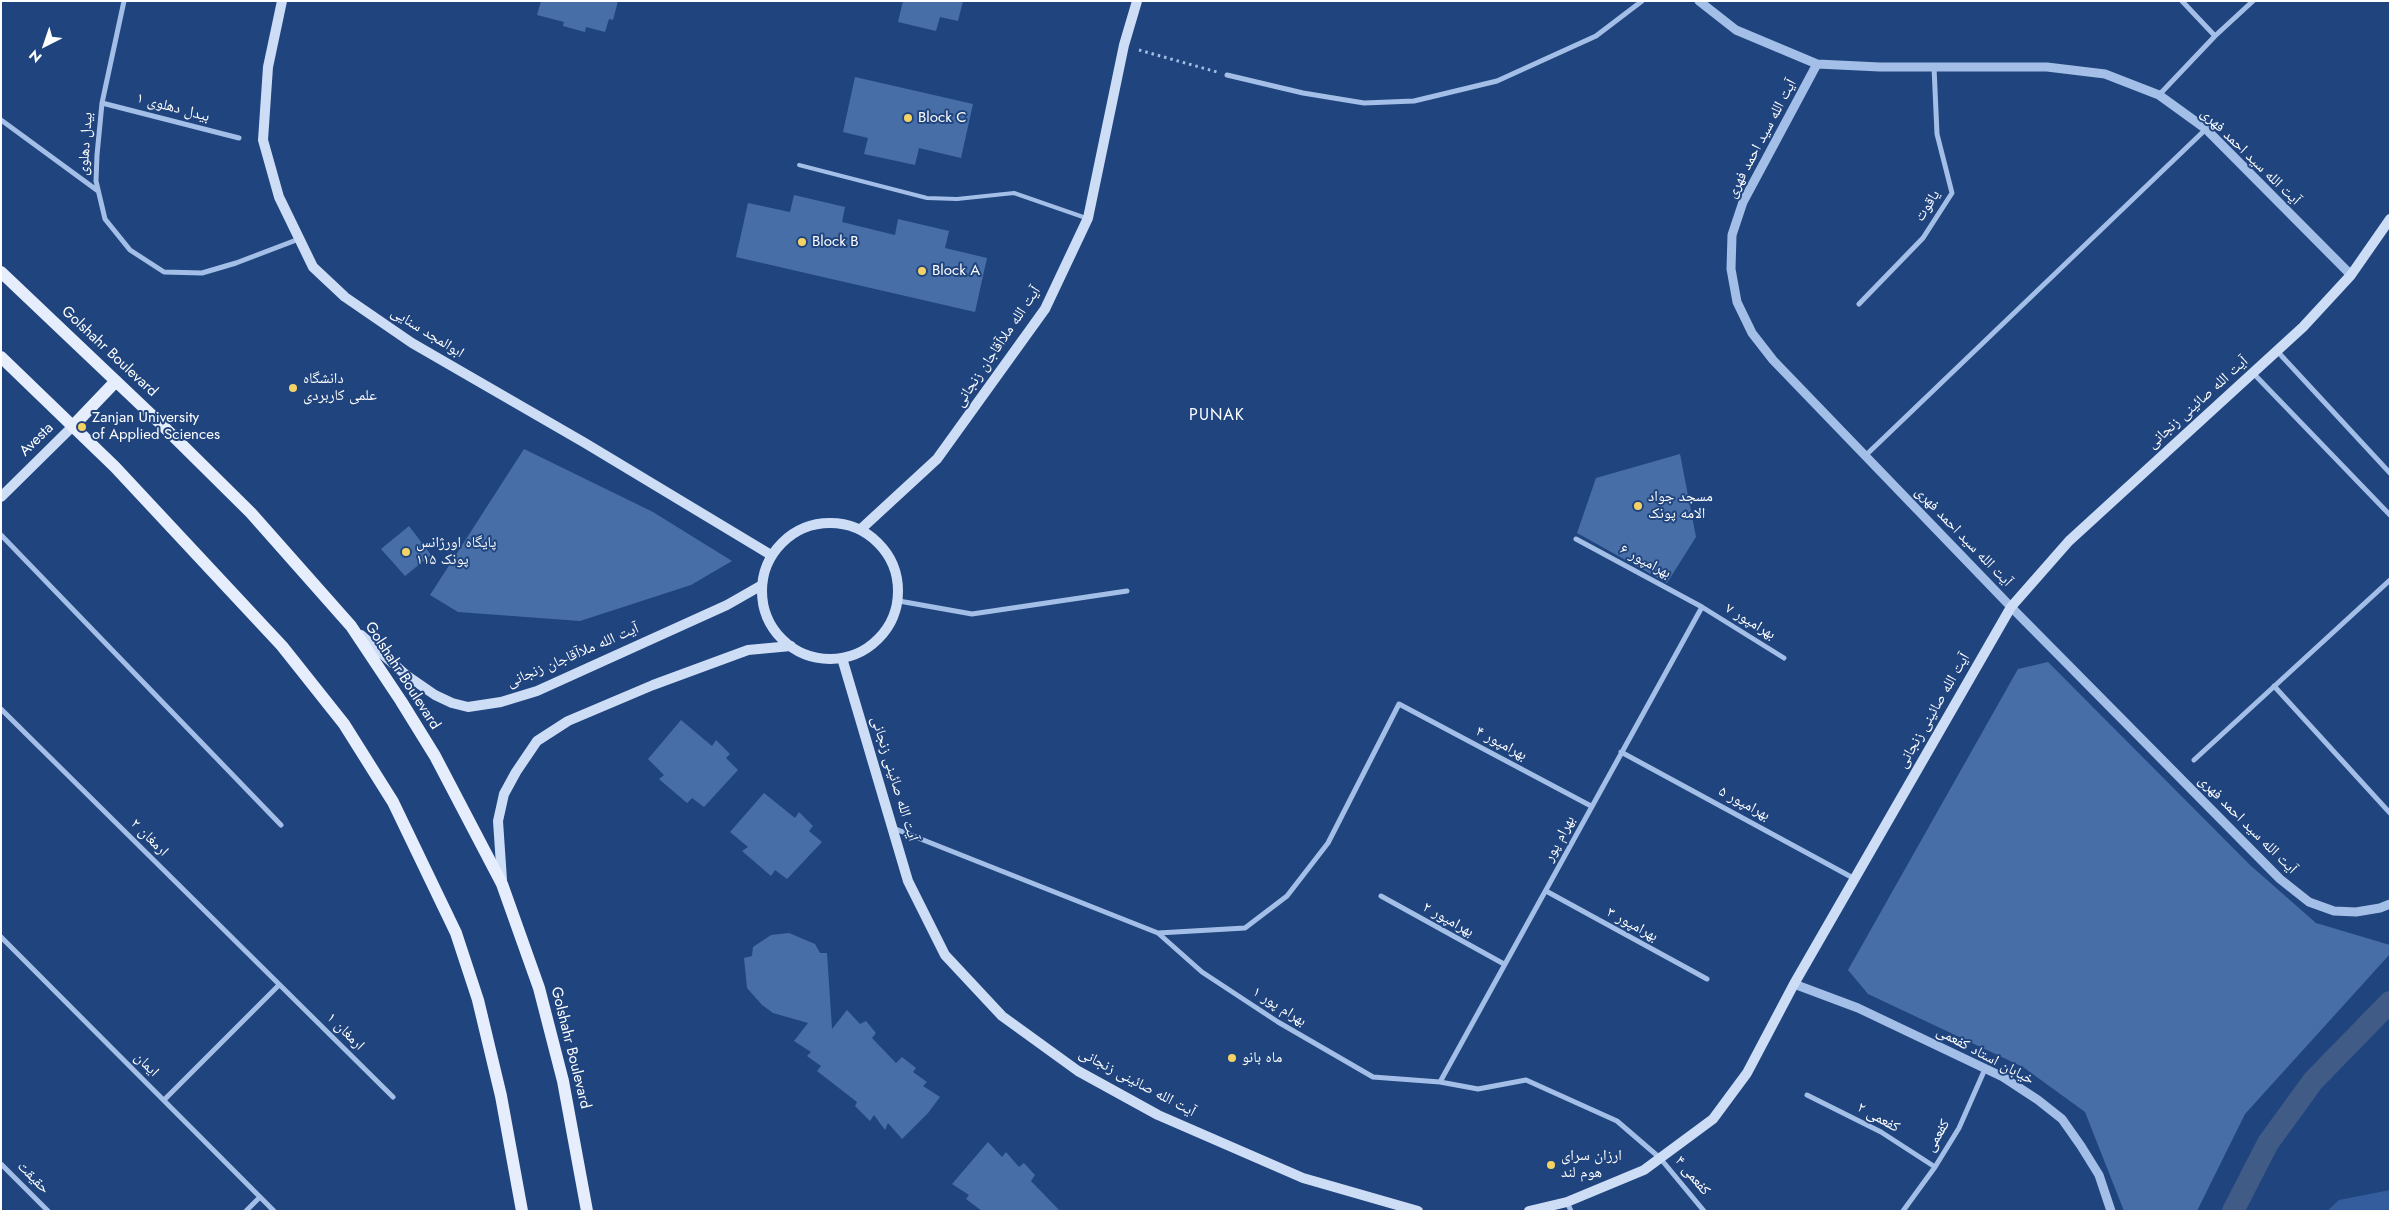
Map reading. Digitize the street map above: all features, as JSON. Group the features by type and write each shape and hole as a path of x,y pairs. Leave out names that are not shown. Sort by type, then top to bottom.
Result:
{"main road":[{"name":"ابوالمجد سنایی","path":"282,1 268,67 263,140 279,197 313,267 346,297 412,343 585,443 771,555"},
{"name":"آیت الله ملاآقاجان زنجانی","path":"861,529 937,459 1045,309 1088,218 1124,45 1138,1"},
{"name":"آیت الله صائینی زنجانی","path":"1529,1211 1569,1207 1644,1170 1713,1119 1747,1073 1794,984 2011,607 2069,541 2303,327 2351,276 2390,219"},
{"name":"Golshahr Boulevard","path":"1,272 251,513 351,626 435,756 502,884 539,988 564,1081 587,1211"},
{"path":"1,357 73,426 282,646 344,724 393,802 456,933 478,1000 501,1096 522,1211"},
{"path":"73,426 116,381"},
{"name":"Avesta","path":"1,497 73,426"},
{"path":"828,522 844,523 861,529 883,547 897,572 899,601 894,617 879,638 858,654 842,658 824,659 807,655 790,646 778,634 768,619 763,602 762,584 771,555 782,542 795,532 811,525 828,522"},
{"name":"آیت الله ملاآقاجان زنجانی","path":"351,626 406,675 435,696 452,704 468,707 501,702 537,691 718,609 762,584"},
{"path":"502,884 498,821 504,794 536,741 568,721 661,682 748,650 790,646"},
{"name":"آیت الله صائینی زنجانی","path":"842,658 908,881 945,955 1002,1016 1078,1071 1158,1115 1303,1178 1418,1211"}],"street":[{"name":"بیدل دهلوی","path":"124,1 102,103 96,181 105,219 130,250 164,272 202,273 299,240"},
{"path":"1227,75 1303,93 1364,103 1414,101 1497,81 1596,36 1642,1"},
{"name":"آیت الله سید احمد فهری","path":"1699,1 1736,30 1817,64 2047,67 2105,74 2159,95 2206,129 2351,276"},
{"path":"2182,1 2215,36"},
{"path":"2159,95 2215,36 2253,1"},
{"name":"آیت الله سید احمد فهری","path":"1817,64 1743,202 1732,235 1730,269 1737,302 1752,333 1773,360 2011,607 2280,879 2309,902 2334,911 2356,912 2380,908 2390,904"},
{"name":"یاقوت","path":"1860,304 1923,238 1952,192 1937,134 1934,67"},
{"name":"بیدل دهلوی ۱","path":"102,103 239,138"},
{"path":"1,120 98,192"},
{"path":"1865,456 2206,129"},
{"path":"2277,351 2390,473"},
{"path":"2253,373 2390,515"},
{"path":"1,535 281,825"},
{"name":"بهرامپور ۶","path":"1576,540 1702,607"},
{"path":"2194,760 2390,580"},
{"path":"899,601 972,614 1126,591"},
{"name":"بهرامپور ۷","path":"1702,607 1784,658"},
{"name":"بهرام پور","path":"1440,1082 1702,607"},
{"path":"2274,686 2390,813"},
{"name":"بهرامپور ۴","path":"1158,933 1245,928 1287,896 1328,844 1399,704 1591,806"},
{"name":"ارمغان ۲","path":"1,709 279,985"},
{"name":"بهرامپور ۵","path":"1621,752 1855,879"},
{"name":"بهرام پور ۱","path":"893,828 1158,933 1202,972 1278,1022 1373,1076 1440,1082 1478,1089 1526,1080 1617,1121 1660,1158"},
{"name":"بهرامپور ۳","path":"1546,892 1708,979"},
{"name":"بهرامپور ۲","path":"1381,896 1504,964"},
{"name":"ایمان","path":"1,937 274,1211"},
{"name":"خیابان استاد کفعمی","path":"1794,984 1858,1008 1985,1069 2038,1100 2062,1119 2099,1175 2111,1211"},
{"path":"164,1100 279,985"},
{"name":"ارمغان ۱","path":"279,985 393,1097"},
{"name":"کفعمی","path":"1903,1211 1935,1167 1959,1128 1985,1069"},
{"name":"کفعمی ۲","path":"1807,1095 1881,1132 1935,1167"},
{"name":"کفعمی ۴","path":"1660,1158 1704,1211"},
{"name":"حقیقت","path":"1,1164 48,1211"},
{"path":"246,1211 260,1197"}],"lane":[{"path":"799,165 927,198 957,199 1014,193 1088,218"}],"path":[{"path":"1124,45 1227,75"}],"shaded area":[{"path":"2390,1190 2390,1211 2327,1211 2339,1200"}],"building":[{"path":"541,1 618,1 613,20 609,19 605,32 586,27 585,32 563,26 564,22 537,15"},
{"path":"903,1 963,1 958,21 940,17 936,31 898,22"},
{"name":"Block C","path":"855,77 973,104 961,158 919,148 915,165 864,154 868,138 843,132"},
{"path":"794,195 845,207 842,222 895,235 898,219 949,231 945,248 987,258 975,312 736,257 748,203 790,212"},
{"path":"524,449 653,512 732,561 691,585 580,621 458,612 430,595"},
{"name":"مسجد جواد الامه پونک","path":"1680,454 1696,537 1667,583 1577,533 1596,478"},
{"name":"پایگاه اورژانس ۱۱۵ پونک","path":"409,526 431,555 405,576 381,549"},
{"path":"2048,662 2250,865 2316,923 2390,945 2390,954 2245,1114 2197,1211 2124,1211 2085,1112 2023,1067 1868,994 1848,970 2018,669"},
{"path":"681,720 712,746 716,740 730,754 726,758 738,770 704,807 692,798 687,803 659,779 664,775 648,759"},
{"path":"764,793 795,818 799,812 813,826 809,831 822,842 787,879 775,870 771,876 742,851 748,847 730,832"},
{"path":"789,933 815,944 820,953 827,953 832,1029 847,1010 860,1024 866,1021 876,1033 872,1038 896,1063 902,1057 916,1068 913,1072 927,1082 923,1086 940,1097 928,1113 902,1139 888,1123 885,1130 874,1115 870,1121 855,1106 857,1102 817,1071 821,1066 807,1056 811,1052 794,1041 808,1023 773,1013 762,1005 747,988 744,958 752,956 753,947 771,935"},
{"path":"988,1142 1002,1157 1006,1152 1019,1167 1024,1163 1035,1175 1031,1181 1060,1211 982,1211 966,1199 969,1195 952,1184"}],"waterway":[{"path":"2233,1211 2268,1143 2313,1081 2390,1002"}],"place":[{"name":"Block C","path":"908,118"},
{"name":"Block B","path":"802,242"},
{"name":"Block A","path":"922,271"},
{"name":"دانشگاه علمی کاربردی","path":"293,388"},
{"name":"Zanjan University of Applied Sciences","path":"82,427"},
{"name":"مسجد جواد الامه پونک","path":"1638,506"},
{"name":"پایگاه اورژانس ۱۱۵ پونک","path":"406,552"},
{"name":"ماه بانو","path":"1232,1058"},
{"name":"ارزان سرای هوم لند","path":"1551,1165"}],"district":[{"name":"PUNAK","path":"1217,416"}]}
